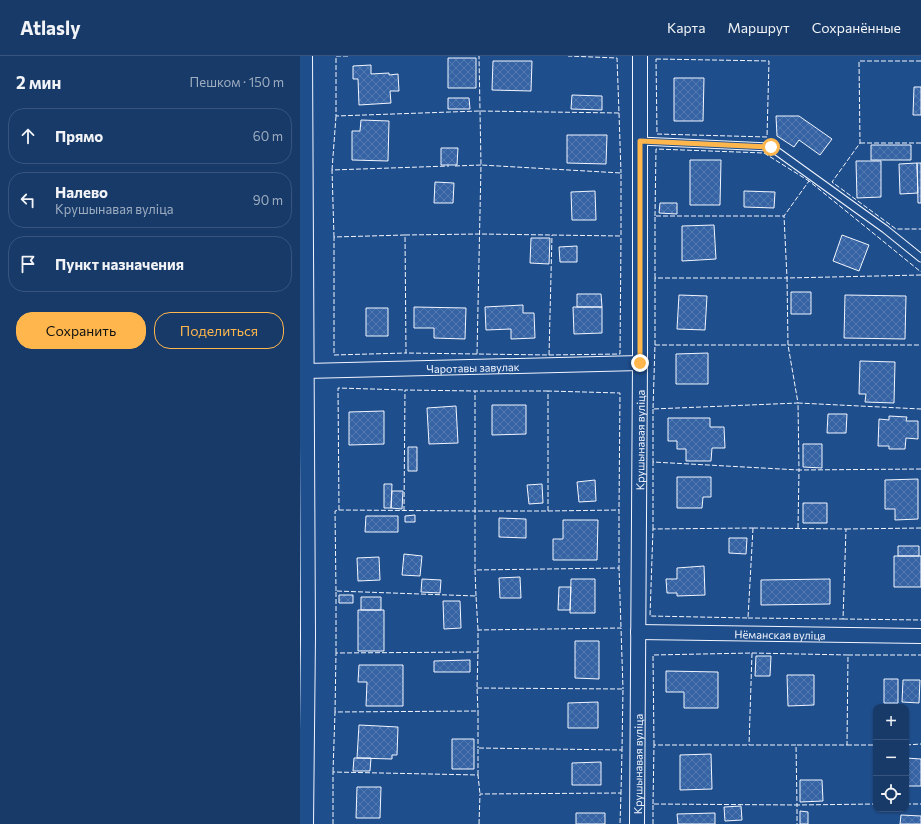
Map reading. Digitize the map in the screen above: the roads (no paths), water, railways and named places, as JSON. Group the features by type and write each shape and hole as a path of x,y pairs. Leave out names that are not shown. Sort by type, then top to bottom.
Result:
{"street":[{"path":"305,56 303,331 306,370 304,636 306,824"},
{"name":"Крушынавая вуліца","path":"637,824 640,56"},
{"name":"Чаротавы завулак","path":"306,370 640,363"},
{"name":"Нёманская вуліца","path":"638,632 921,636"}],"lane":[{"path":"640,141 771,147 885,229 921,258"}]}
